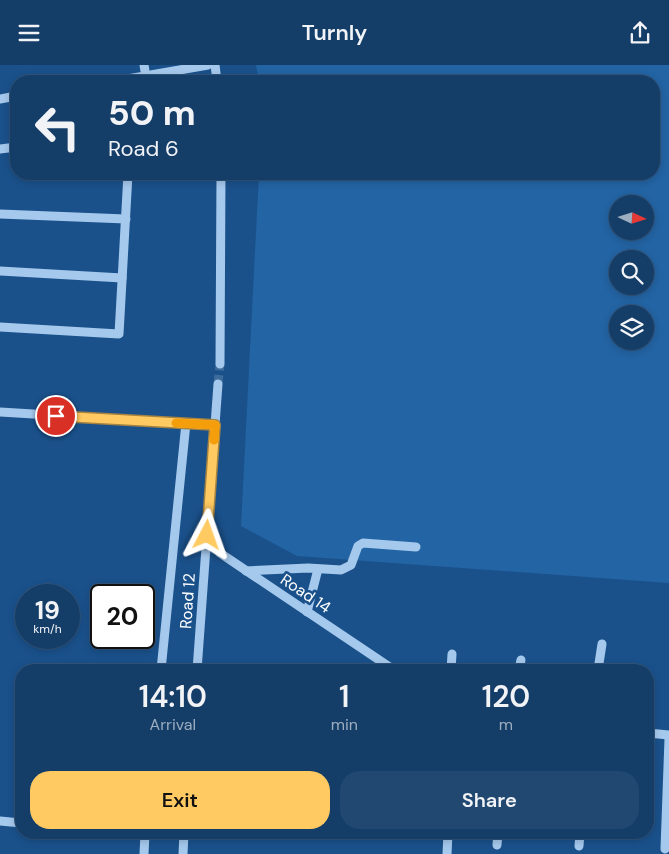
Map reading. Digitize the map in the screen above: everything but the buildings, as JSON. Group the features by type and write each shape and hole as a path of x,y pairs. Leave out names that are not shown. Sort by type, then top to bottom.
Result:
{"street":[{"path":"156,75 208,65"},
{"path":"0,327 119,334 128,180"},
{"path":"220,364 221,180"},
{"path":"0,214 126,219"},
{"path":"0,271 122,278"},
{"name":"Road 12","path":"197,664 218,384"},
{"path":"0,412 215,425"},
{"path":"162,664 186,423"},
{"name":"Road 14","path":"207,535 220,553 385,664"},
{"path":"246,571 340,570 351,565 358,546 363,543 416,547"},
{"path":"307,612 318,569"},
{"path":"599,664 602,644"},
{"path":"451,664 452,654"},
{"path":"520,664 521,660"},
{"path":"654,734 669,737 665,849"},
{"path":"0,821 15,822"},
{"path":"144,854 145,839"},
{"path":"183,854 184,839"},
{"path":"446,854 447,839"},
{"path":"497,845 498,839"},
{"path":"579,846 580,839"}],"shaded area":[{"path":"256,65 669,65 669,583 297,556 241,526 259,180 660,180 660,75 258,75"}],"tunnel":[{"path":"218,384 220,364"}],"slow traffic":[{"path":"176,423 215,425 214,440"}],"route":[{"path":"56,416 215,425 207,535"}]}
